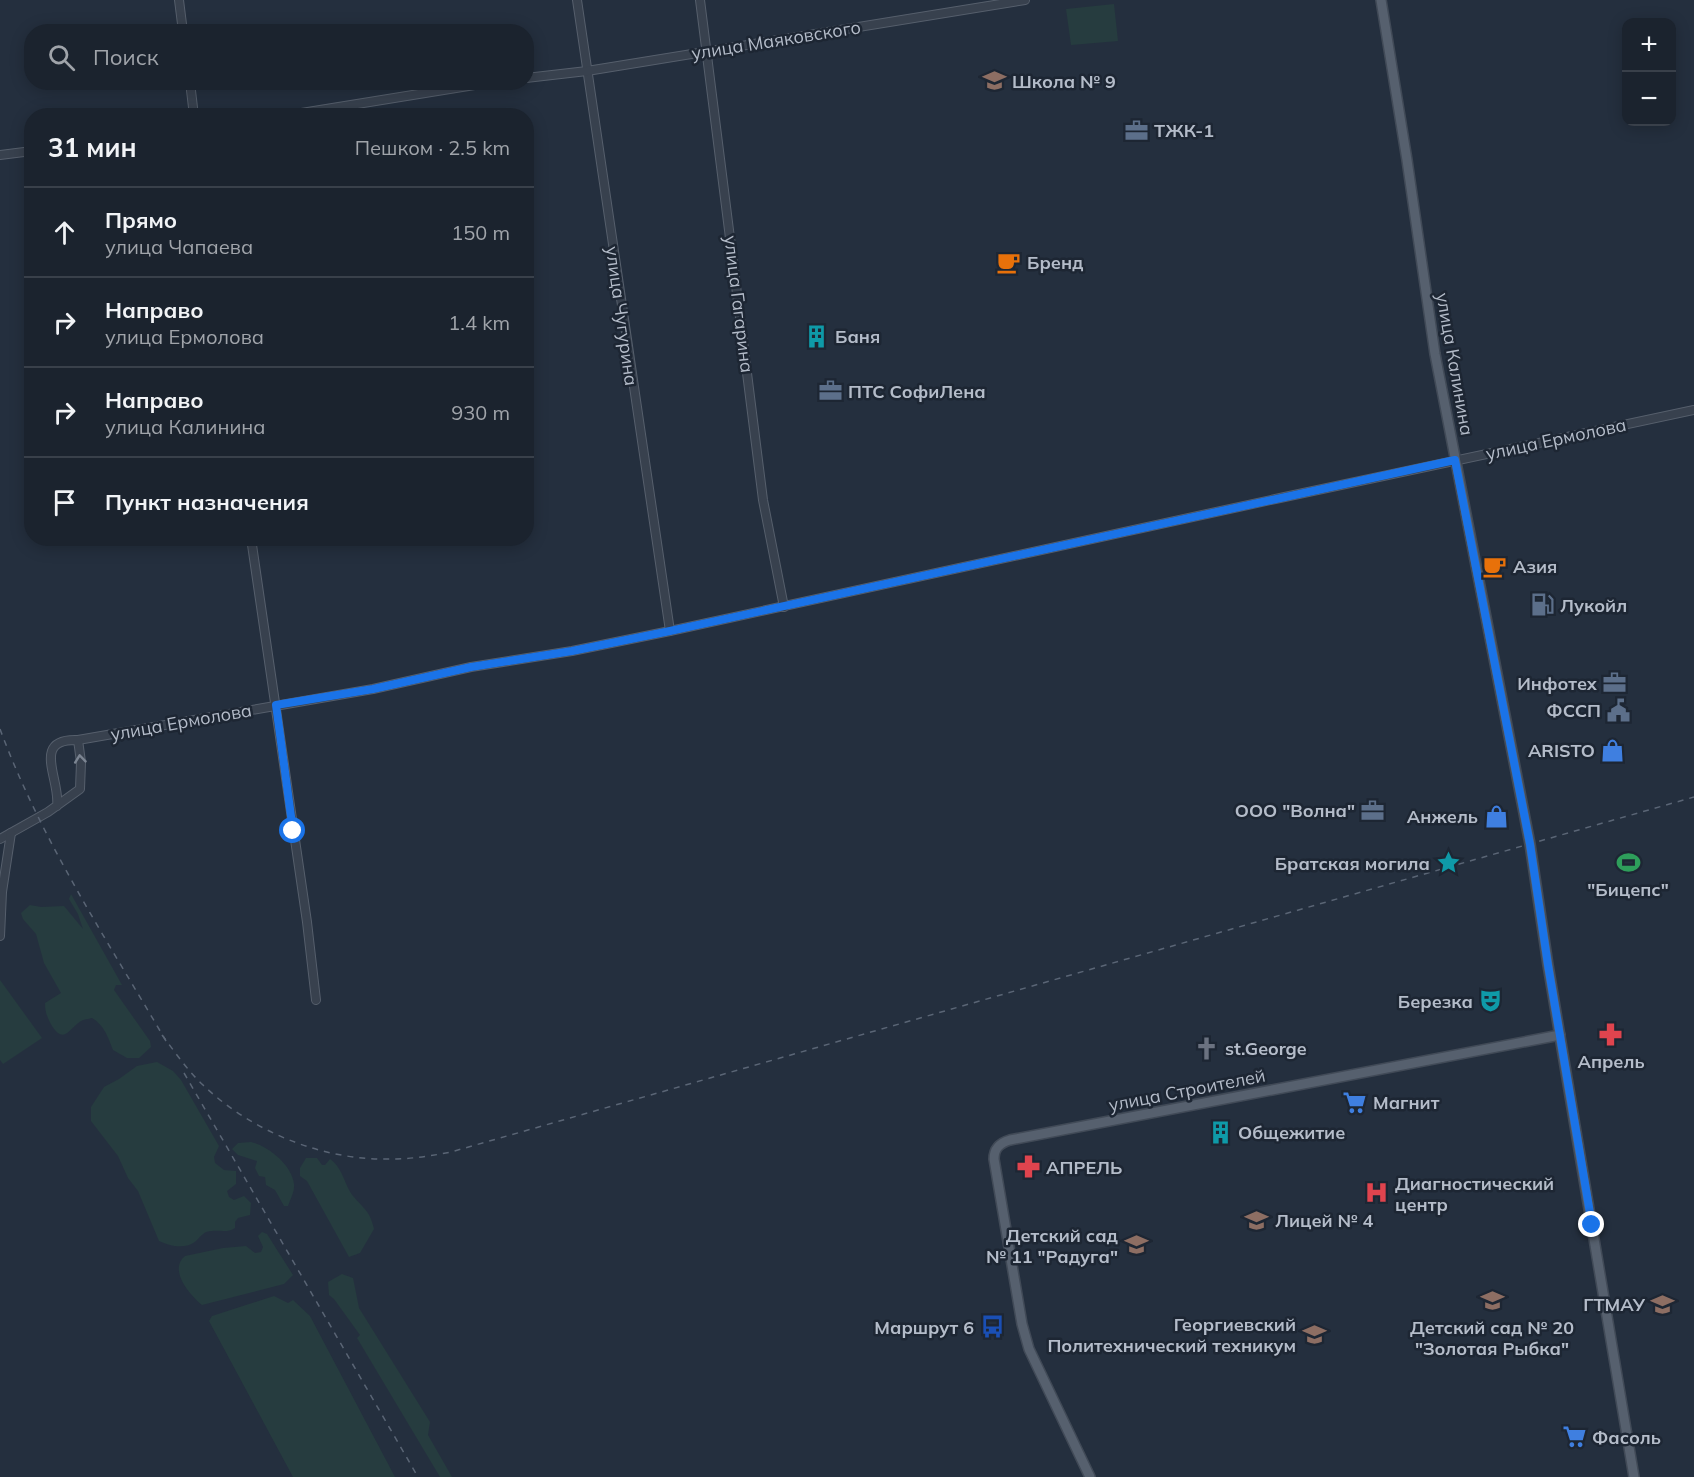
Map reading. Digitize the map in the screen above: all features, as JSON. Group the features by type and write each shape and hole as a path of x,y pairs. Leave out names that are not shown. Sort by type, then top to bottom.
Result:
{"main road":[{"name":"улица Калинина","path":"1381,0 1435,354 1530,844 1635,1477"},
{"name":"улица Строителей","path":"1090,1477 1029,1349 1022,1324 994,1159 994,1152 998,1146 1010,1140 1560,1035"}],"street":[{"path":"178,0 182,24"},
{"name":"улица Чугурина","path":"577,0 670,631"},
{"name":"улица Гагарина","path":"700,0 763,500 784,607"},
{"name":"улица Маяковского","path":"534,77 587,71 1025,0"},
{"path":"191,90 193,108"},
{"path":"332,108 444,90"},
{"path":"0,155 24,152"},
{"name":"улица Ермолова","path":"57,806 59,796 51,762 51,751 63,741 373,689 471,667 572,651 1694,410"},
{"path":"252,546 307,922 316,1000"},
{"path":"0,839 57,806 80,789 81,762 78,740"},
{"path":"0,936 2,892 10,833"}],"green space":[{"path":"1114,4 1118,41 1071,45 1066,9"},
{"path":"71,894 122,985 116,985 114,990 150,1041 151,1047 139,1058 127,1058 113,1050 103,1028 92,1018 78,1023 68,1033 60,1034 52,1026 48,1017 45,1003 61,993 44,963 36,934 23,919 21,913 30,905 64,906 83,929 78,914 69,899"},
{"path":"0,980 42,1038 3,1064 0,1060"},
{"path":"157,1062 173,1071 181,1080 219,1146 214,1157 215,1163 224,1170 236,1171 236,1184 227,1191 229,1197 234,1200 244,1196 251,1203 250,1215 238,1218 235,1228 227,1231 207,1232 187,1246 173,1246 159,1241 138,1191 128,1178 118,1156 91,1121 91,1107 104,1087 137,1066"},
{"path":"251,1142 272,1152 289,1170 294,1187 288,1206 284,1206 275,1190 266,1185 265,1177 259,1176 255,1168 257,1161 238,1155 232,1149 238,1143"},
{"path":"306,1158 317,1158 322,1165 330,1159 341,1171 353,1196 368,1214 374,1229 360,1253 349,1257 307,1181 300,1176 300,1168"},
{"path":"262,1232 267,1234 293,1275 284,1284 202,1305 183,1282 180,1275 180,1262 185,1256 223,1248 246,1246 255,1253 261,1252 263,1247 258,1236"},
{"path":"342,1274 353,1278 359,1308 430,1422 428,1435 452,1477 440,1477 357,1338 360,1335 329,1295 328,1282"},
{"path":"274,1296 288,1303 293,1300 310,1316 395,1477 293,1477 209,1321 212,1316"}],"railway":[{"path":"0,729 16,770 55,850 166,1041"},
{"path":"162,1035 203,1085 222,1102 266,1130 315,1149 340,1155 391,1159 428,1156 451,1152 1694,797"},
{"path":"184,1073 418,1477"}],"place":[{"name":"Школа № 9","path":"994,81"},
{"name":"ТЖК-1","path":"1136,130"},
{"name":"Бренд","path":"1009,262"},
{"name":"Баня","path":"817,336"},
{"name":"ПТС СофиЛена","path":"830,391"},
{"name":"Азия","path":"1495,566"},
{"name":"Лукойл","path":"1542,605"},
{"name":"Инфотех","path":"1615,683"},
{"name":"ФССП","path":"1619,710"},
{"name":"ARISTO","path":"1613,750"},
{"name":"ООО \"Волна\"","path":"1373,810"},
{"name":"Анжель","path":"1496,816"},
{"name":"Братская могила","path":"1448,863"},
{"name":"\"Бицепс\"","path":"1628,863"},
{"name":"Березка","path":"1491,1001"},
{"name":"Апрель","path":"1611,1035"},
{"name":"st.George","path":"1207,1048"},
{"name":"Магнит","path":"1355,1102"},
{"name":"Общежитие","path":"1220,1132"},
{"name":"АПРЕЛЬ","path":"1028,1167"},
{"name":"Диагностический центр","path":"1377,1193"},
{"name":"Лицей № 4","path":"1257,1220"},
{"name":"Детский сад № 11 \"Радуга\"","path":"1136,1245"},
{"name":"Детский сад № 20 \"Золотая Рыбка\"","path":"1492,1301"},
{"name":"ГТМАУ","path":"1663,1304"},
{"name":"Маршрут 6","path":"992,1327"},
{"name":"Георгиевский Политехнический техникум","path":"1314,1334"},
{"name":"Фасоль","path":"1574,1437"}],"route":[{"path":"293,831 276,705 373,689 471,667 572,651 670,631 1455,460 1530,844 1592,1225"}]}
